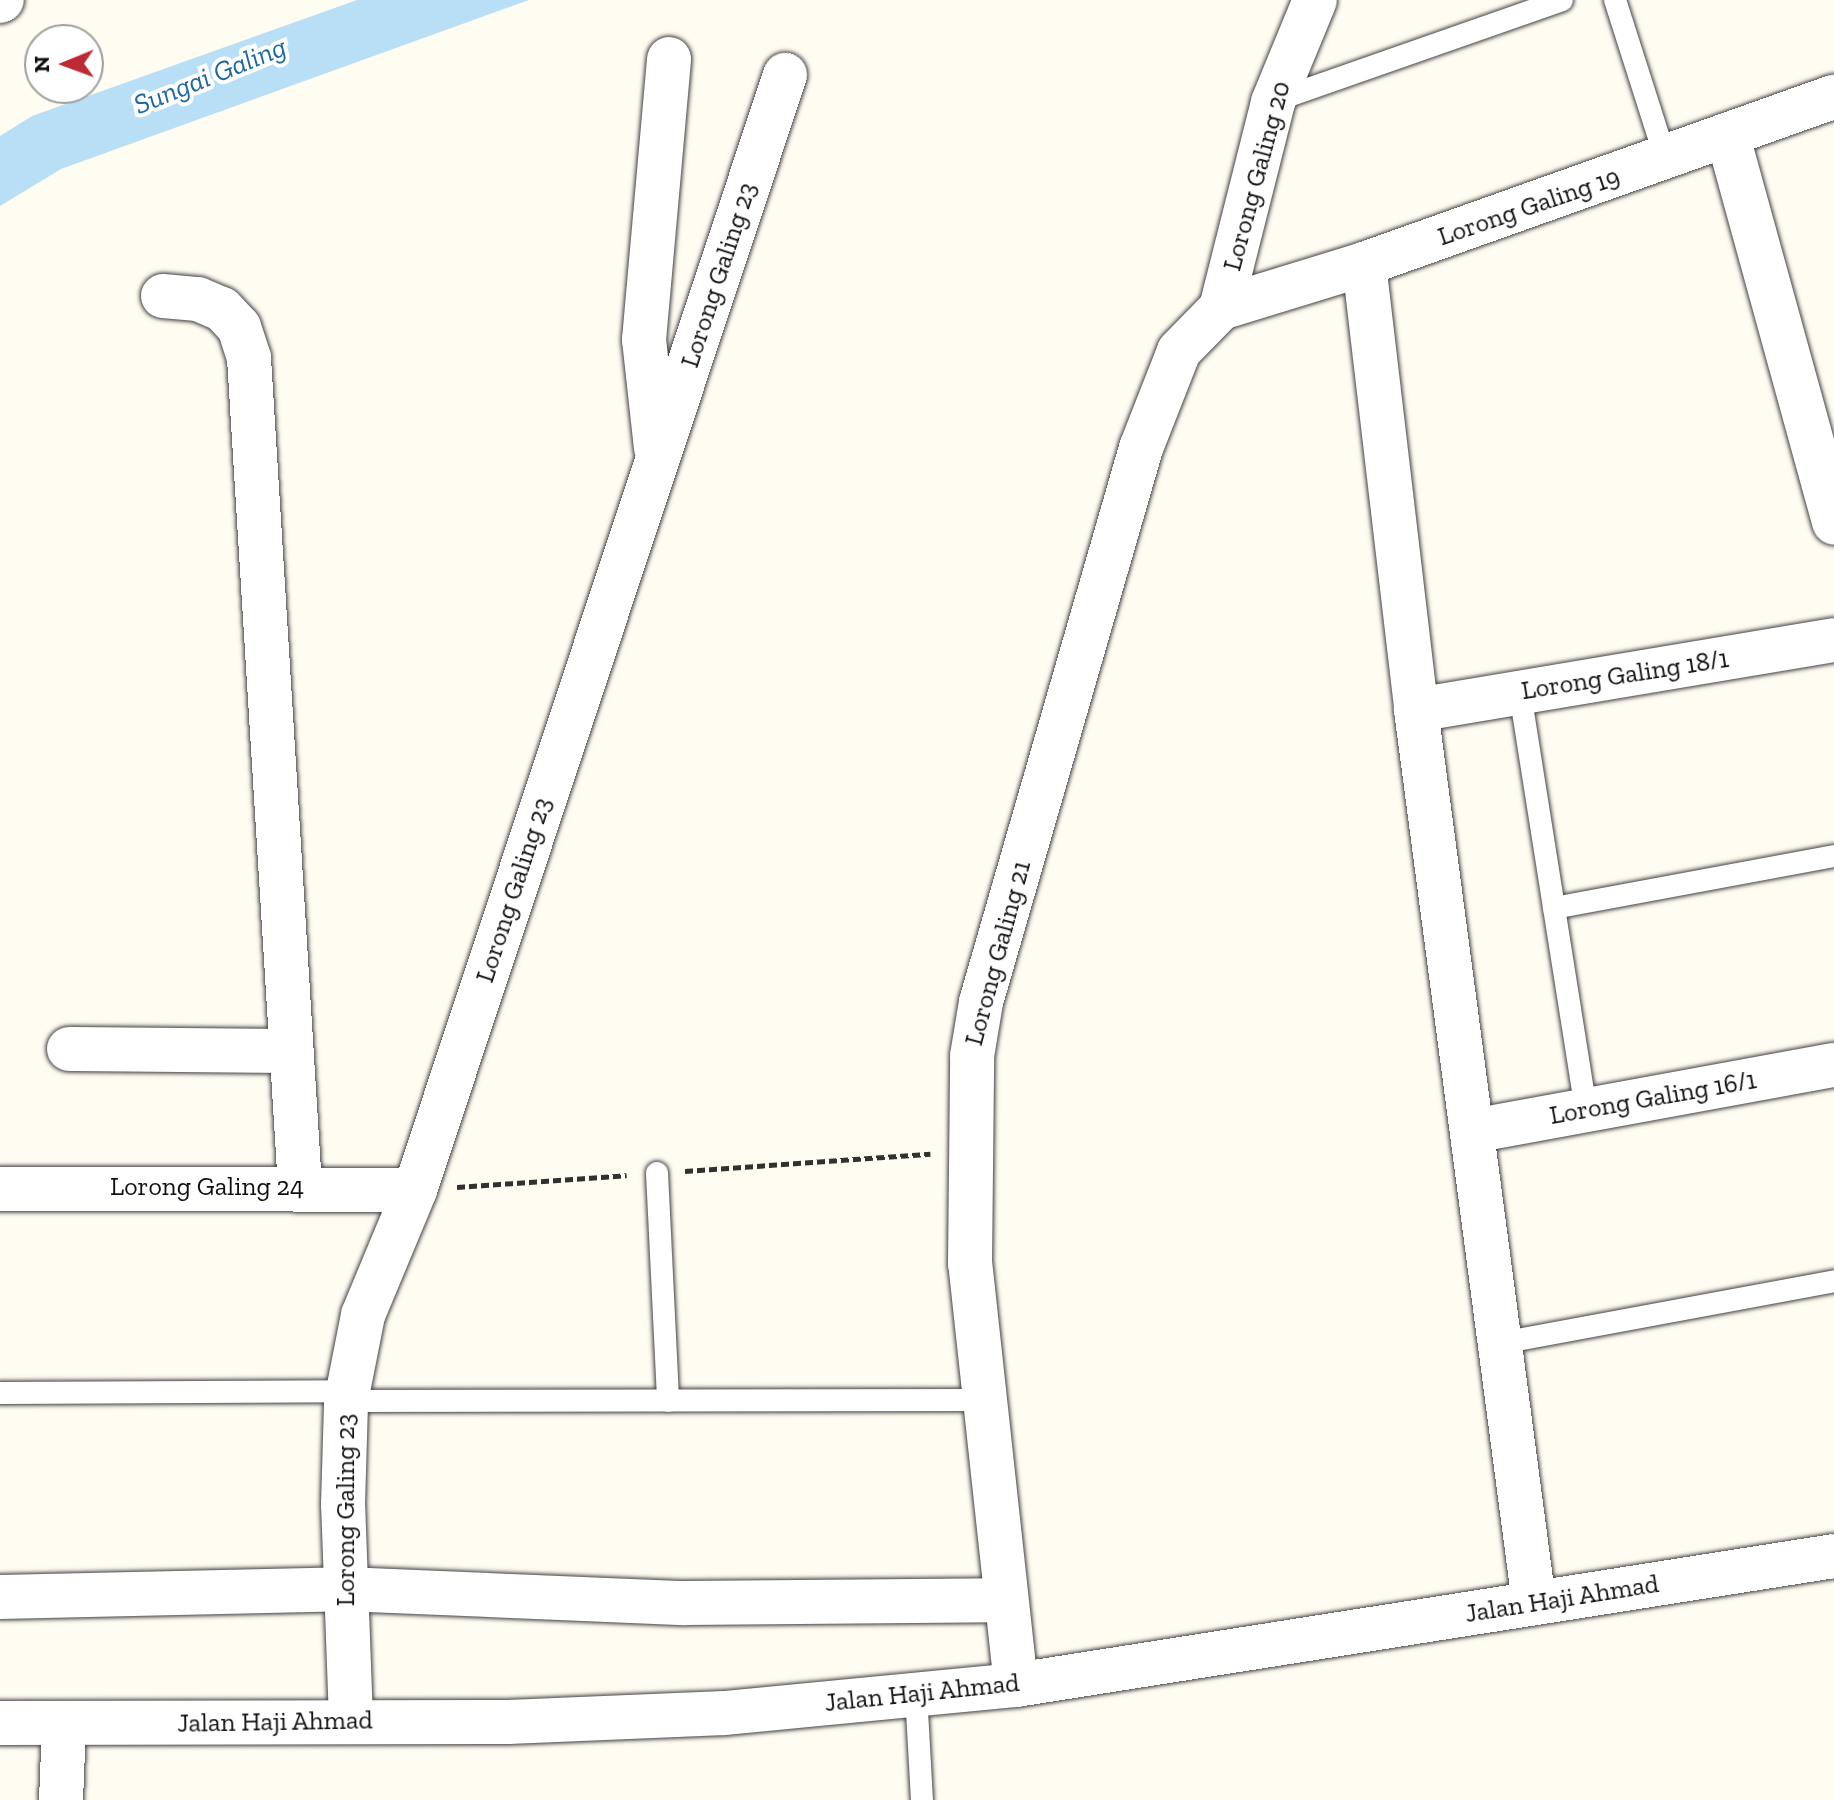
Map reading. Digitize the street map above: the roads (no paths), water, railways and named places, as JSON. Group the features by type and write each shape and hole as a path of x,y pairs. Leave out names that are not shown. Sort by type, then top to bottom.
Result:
{"street":[{"name":"Lorong Galing 20","path":"1221,308 1273,102 1315,0"},
{"path":"657,459 644,340 669,59"},
{"name":"Lorong Galing 23","path":"351,1720 344,1589 346,1396 363,1315 415,1190 785,75"},
{"name":"Lorong Galing 19","path":"1221,308 1364,264 1666,160 1834,97"},
{"path":"1728,137 1834,523"},
{"path":"1364,264 1416,710 1534,1603"},
{"path":"163,296 198,299 222,309 239,327 249,358 300,1186"},
{"name":"Lorong Galing 21","path":"1016,1685 1004,1600 970,1264 967,1137 981,1002 1141,448 1179,351 1221,308"},
{"name":"Lorong Galing 18/1","path":"1416,710 1834,640"},
{"path":"69,1049 291,1051"},
{"name":"Lorong Galing 16/1","path":"1473,1131 1834,1065"},
{"name":"Lorong Galing 24","path":"0,1189 300,1186 415,1190"},
{"name":"Jalan Haji Ahmad","path":"0,1723 508,1722 725,1713 1016,1685 1834,1556"},
{"path":"0,1597 344,1589 685,1603 1004,1600"},
{"path":"61,1800 64,1725"}],"lane":[{"path":"1273,102 1562,0"},
{"path":"1615,0 1666,160"},
{"path":"1520,693 1586,1110"},
{"path":"1554,908 1834,856"},
{"path":"657,1173 668,1401"},
{"path":"1501,1343 1834,1281"},
{"path":"0,1393 668,1401 983,1400"},
{"path":"916,1693 922,1800"}],"water":[{"name":"Sungai Galing","path":"357,0 529,0 61,169 0,206 0,136 32,116 66,104 104,104 104,90"}]}
